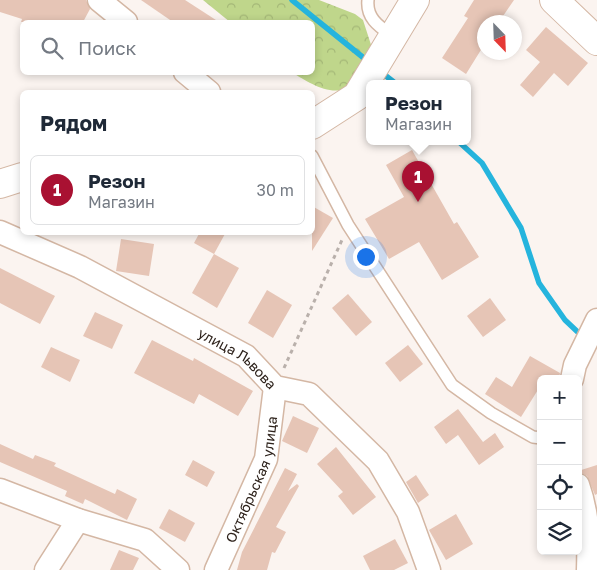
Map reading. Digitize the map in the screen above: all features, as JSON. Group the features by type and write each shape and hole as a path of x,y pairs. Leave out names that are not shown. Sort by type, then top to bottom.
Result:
{"street":[{"path":"99,0 124,20"},
{"path":"315,123 357,96 415,0"},
{"path":"554,0 597,41"},
{"path":"188,75 206,90"},
{"path":"0,184 20,179"},
{"name":"улица Львова","path":"0,232 80,267 246,356 275,387 309,394 378,461 408,512 429,570"},
{"path":"573,372 597,320"},
{"name":"Октябрьская улица","path":"216,570 266,459 275,387"},
{"path":"0,490 78,520 145,540 178,570"},
{"path":"582,495 589,541 588,570"},
{"path":"46,570 78,520"}],"lane":[{"path":"368,0 367,8 389,45"},
{"path":"315,162 348,225 452,385 491,412 533,437 537,438"}],"path":[{"path":"275,387 348,225"}],"green space":[{"path":"203,0 319,0 355,14 363,20 373,51 355,81 348,87 342,90 327,90 296,75 315,75 315,20 228,20"}],"building":[{"path":"0,0 86,0 90,9 84,20 22,20 0,12"},
{"path":"141,0 185,0 216,20 170,20"},
{"path":"474,0 514,0 504,15 477,15 477,56 466,74 442,58 468,18 464,16"},
{"path":"546,27 588,63 568,86 554,73 533,97 520,85 540,62 526,50"},
{"path":"412,150 454,224 457,222 479,257 442,280 419,242 389,259 365,219 404,197 386,165"},
{"path":"315,208 333,218 312,251 312,235 315,235"},
{"path":"198,235 224,235 214,254 194,243"},
{"path":"121,239 154,244 149,276 116,271"},
{"path":"214,254 239,268 217,308 192,293"},
{"path":"0,268 55,296 40,324 0,303"},
{"path":"267,290 292,305 273,338 248,323"},
{"path":"348,294 372,322 356,336 332,308"},
{"path":"490,298 506,320 483,337 467,316"},
{"path":"95,312 123,325 112,349 83,336"},
{"path":"152,340 193,361 194,358 253,391 238,416 199,394 194,404 134,373"},
{"path":"408,345 423,364 400,382 385,363"},
{"path":"51,347 80,360 70,382 41,367"},
{"path":"530,356 560,373 560,375 537,375 537,391 521,417 485,394 496,377 512,387"},
{"path":"458,409 483,442 495,433 504,447 479,465 458,435 446,444 434,427"},
{"path":"293,416 319,428 307,453 282,441"},
{"path":"0,444 33,459 35,455 56,463 54,466 115,494 117,489 137,499 127,520 85,499 83,504 65,496 67,491 0,462"},
{"path":"336,447 376,497 353,515 338,496 343,492 317,464"},
{"path":"193,460 215,472 207,487 185,475"},
{"path":"597,465 597,494 595,495 587,476 582,473 582,470"},
{"path":"285,468 297,474 288,491 297,484 299,486 276,527 286,532 275,553 272,552 267,570 237,570 242,552"},
{"path":"416,475 429,495 418,503 406,482"},
{"path":"169,509 195,523 185,542 159,528"},
{"path":"456,514 473,544 446,560 429,530"},
{"path":"395,539 408,563 394,570 370,570 363,556"},
{"path":"119,550 139,558 133,570 110,570"}],"waterway":[{"path":"292,0 370,63"},
{"path":"381,72 391,80"},
{"path":"462,145 482,163 521,228 539,283 565,320 583,337"}],"place":[{"name":"Резон","path":"418,202"}]}
